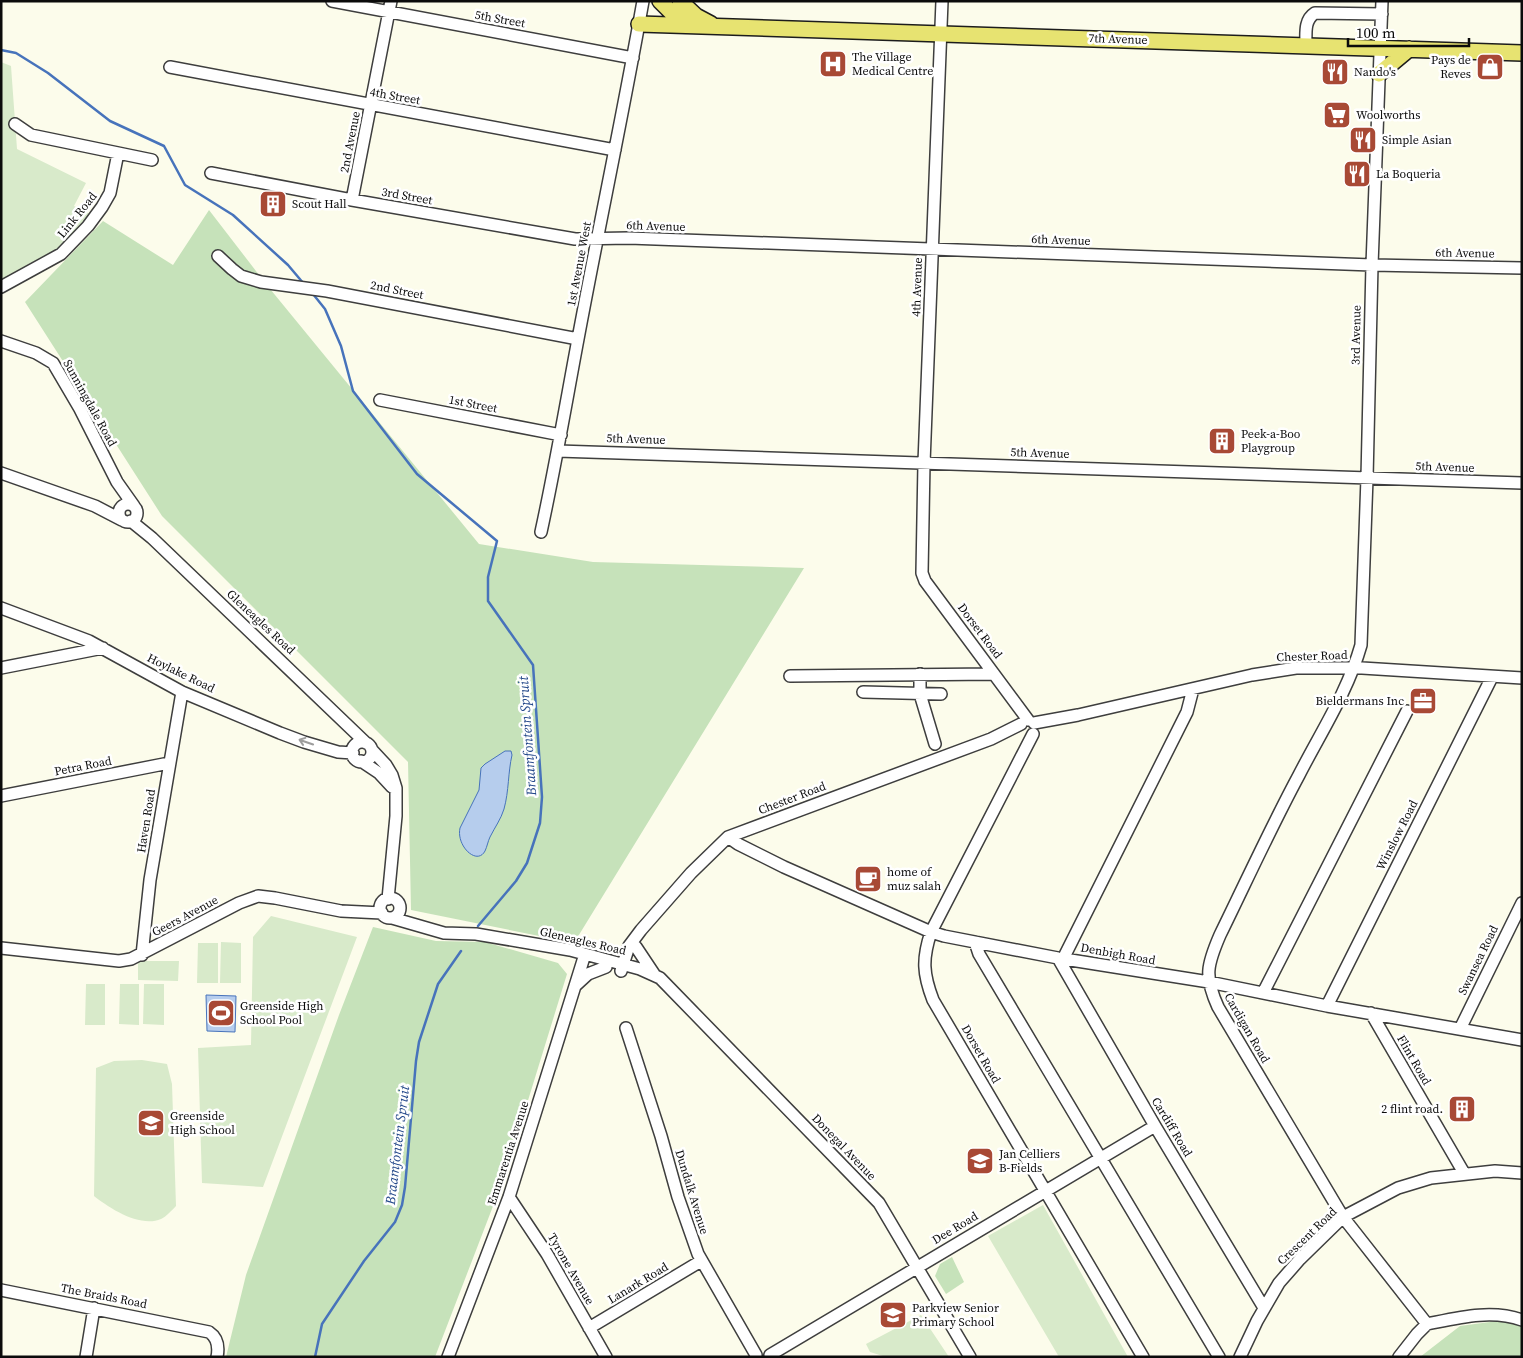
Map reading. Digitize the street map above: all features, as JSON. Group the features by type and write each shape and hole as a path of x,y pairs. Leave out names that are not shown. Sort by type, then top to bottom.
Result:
{"main road":[{"path":"660,1 684,25"},
{"name":"7th Avenue","path":"680,1 696,16 715,26"},
{"name":"7th Avenue","path":"639,24 1522,53"},
{"path":"1379,74 1409,49"}],"street":[{"name":"5th Street","path":"332,1 390,7 633,58"},
{"name":"1st Avenue West","path":"541,532 643,1"},
{"name":"4th Avenue","path":"922,573 924,463 942,1"},
{"name":"3rd Avenue","path":"1354,668 1360,645 1382,1"},
{"name":"2nd Avenue","path":"352,200 390,7"},
{"path":"1306,46 1307,23 1310,16 1315,12 1382,14"},
{"name":"4th Street","path":"170,68 615,150"},
{"path":"15,124 31,135 152,160"},
{"name":"Link Road","path":"1,287 61,254 88,226 110,192 118,153"},
{"name":"3rd Street","path":"211,173 575,239 598,239"},
{"name":"6th Avenue","path":"598,239 628,238 1372,265 1522,268"},
{"name":"2nd Street","path":"218,256 241,276 253,280 278,285 327,290 578,340"},
{"name":"Sunningdale Road","path":"1,341 26,349 50,360 56,367 80,409 117,482 128,513"},
{"name":"1st Street","path":"380,400 561,435"},
{"name":"5th Avenue","path":"558,450 1522,483"},
{"path":"1,473 95,506 128,513"},
{"name":"Gleneagles Road","path":"128,513 369,746 386,765 395,783 396,793 396,816 388,899"},
{"name":"Dorset Road","path":"922,573 925,581 1017,704 1027,727 1024,751 926,947 924,965 927,986 933,1000 1143,1357"},
{"name":"Hoylake Road","path":"1,608 77,635 182,692 304,742 338,752 356,754"},
{"path":"1,668 103,648"},
{"name":"Chester Road","path":"626,968 638,934 690,873 728,837 1027,727 1193,688 1296,668 1354,668 1522,678"},
{"name":"Cardigan Road","path":"1354,668 1298,776 1220,935 1209,961 1209,982 1218,1007 1343,1217 1426,1324"},
{"path":"920,674 920,694 934,744"},
{"path":"790,676 994,674"},
{"name":"Winslow Road","path":"1327,1006 1492,676"},
{"path":"1060,958 1187,712 1193,688"},
{"name":"Haven Road","path":"142,955 150,880 182,692"},
{"path":"863,692 941,694"},
{"path":"1264,993 1407,711"},
{"path":"350,728 356,754 386,778 396,793"},
{"path":"360,742 369,746 370,758 356,754 360,742"},
{"name":"Petra Road","path":"1,796 169,764"},
{"name":"Denbigh Road","path":"728,837 784,867 932,932 1060,958 1209,982 1327,1006 1522,1040"},
{"name":"Geers Avenue","path":"1,948 119,961 131,960 258,896 341,911 387,916"},
{"path":"400,906 397,915 387,916 381,905 388,899 396,901 400,906 412,924"},
{"name":"Swansea Road","path":"1460,1029 1522,903"},
{"name":"Gleneagles Road","path":"387,916 444,933 476,934 570,950 606,967 626,968"},
{"path":"976,942 979,954 1219,1357"},
{"path":"598,957 632,949 659,978"},
{"name":"Gleneagles Road","path":"584,957 598,957 626,968"},
{"name":"Emmarentia Avenue","path":"448,1357 509,1197 584,957"},
{"name":"Cardiff Road","path":"1060,958 1155,1126 1264,1308"},
{"path":"574,987 588,974 606,967"},
{"name":"Donegal Avenue","path":"626,968 659,978 866,1190 886,1213 970,1357"},
{"name":"Flint Road","path":"1371,1013 1464,1173"},
{"name":"Dundalk Avenue","path":"626,1028 661,1136 686,1223 701,1261 756,1356"},
{"name":"Dee Road","path":"770,1356 917,1266 1155,1126"},
{"name":"Crescent Road","path":"1240,1357 1264,1308 1279,1283 1300,1259 1343,1217 1398,1188 1430,1178 1495,1171 1522,1173"},
{"name":"Tyrone Avenue","path":"509,1197 547,1254 606,1357"},
{"name":"Lanark Road","path":"589,1328 701,1261"},
{"name":"The Braids Road","path":"1,1290 209,1332 216,1338 218,1343 217,1357"},
{"path":"86,1357 94,1308"},
{"path":"1400,1357 1426,1324 1482,1315 1500,1315 1522,1320"},
{"path":"756,1356 759,1352 765,1351 770,1356"}],"green space":[{"path":"1,62 11,66 17,149 86,183 74,206 90,214 51,256 1,284"},
{"path":"209,210 266,284 479,544 593,562 804,568 574,943 411,910 408,762 162,516 25,302 103,221 173,265"},
{"path":"271,916 357,937 263,1187 202,1183 198,1048 251,1045 253,937"},
{"path":"373,927 436,941 485,942 558,963 567,974 505,1175 435,1357 226,1357 246,1275 339,1015"},
{"path":"221,942 241,943 241,983 220,983"},
{"path":"198,943 218,943 218,983 197,983"},
{"path":"138,961 179,961 178,981 138,980"},
{"path":"86,984 105,984 105,1025 85,1025"},
{"path":"120,984 139,984 139,1025 119,1024"},
{"path":"144,984 164,984 164,1025 143,1024"},
{"path":"142,1060 167,1064 172,1084 176,1206 163,1218 153,1221 144,1221 125,1215 94,1196 96,1068 114,1061"},
{"path":"1043,1205 1128,1357 1059,1357 988,1236"},
{"path":"952,1257 964,1282 946,1294 935,1276 940,1264"},
{"path":"921,1315 949,1357 886,1357 870,1352 866,1344"},
{"path":"1512,1319 1522,1325 1522,1357 1420,1357 1460,1326"}],"water":[{"path":"505,751 511,751 512,755 504,809 485,851 481,855 473,855 468,852 461,841 460,828 479,790 481,768"},
{"name":"Greenside High School Pool","path":"206,995 236,996 235,1032 207,1031"}],"waterway":[{"name":"Braamfontein Spruit","path":"1,50 16,53 48,73 110,121 164,146 185,185 233,215 288,265 304,284"},
{"name":"Braamfontein Spruit","path":"313,294 325,309 341,346 353,391 417,474 497,541 488,577 488,601 533,665 542,797 540,823 527,863 516,881 478,926"},
{"name":"Braamfontein Spruit","path":"315,1357 322,1324 364,1261 395,1222 402,1205 419,1042 438,984 461,951"}],"place":[{"name":"The Village Medical Centre","path":"833,64"},
{"name":"Pays de Reves","path":"1490,67"},
{"name":"Nando's","path":"1335,72"},
{"name":"Woolworths","path":"1337,115"},
{"name":"Simple Asian","path":"1363,140"},
{"name":"La Boqueria","path":"1357,174"},
{"name":"Scout Hall","path":"273,204"},
{"name":"Peek-a-Boo Playgroup","path":"1222,441"},
{"name":"Bieldermans Inc","path":"1423,701"},
{"name":"home of muz salah","path":"868,879"},
{"name":"Greenside High School Pool","path":"221,1013"},
{"name":"2 flint road.","path":"1462,1109"},
{"name":"Greenside High School","path":"151,1123"},
{"name":"Jan Celliers B-Fields","path":"980,1161"},
{"name":"Parkview Senior Primary School","path":"893,1315"}]}
